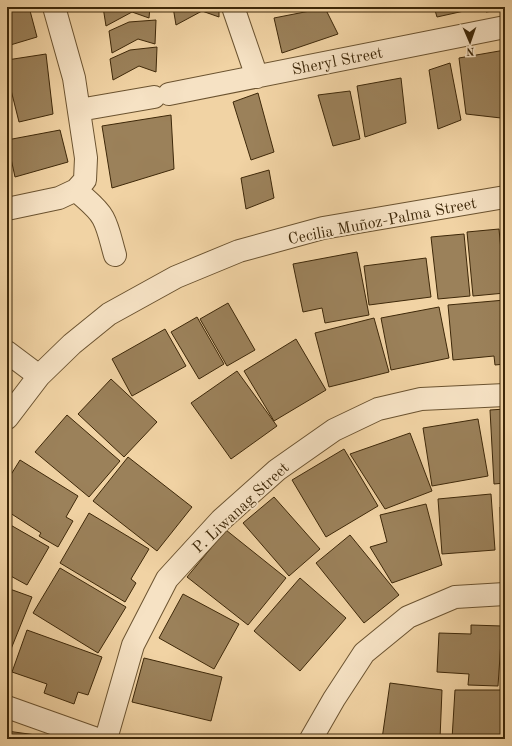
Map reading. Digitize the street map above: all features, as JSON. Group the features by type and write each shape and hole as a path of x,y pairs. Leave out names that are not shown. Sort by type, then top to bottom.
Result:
{"street":[{"path":"7,209 59,198 76,190 84,180 86,158 74,78 54,7"},
{"path":"234,7 257,77"},
{"name":"Sheryl Street","path":"79,110 257,77 505,27"},
{"path":"76,190 102,217 107,227 115,254"},
{"name":"Cecilia Muñoz-Palma Street","path":"7,418 39,376 72,344 109,314 176,277 239,251 323,228 505,197"},
{"path":"7,352 39,376"},
{"name":"P. Liwanag Street","path":"106,739 133,645 167,579 221,520 277,470 334,430 378,409 421,399 505,396"},
{"path":"311,739 334,699 364,653 408,617 455,597 505,594"},
{"path":"7,707 97,739"}],"building":[{"path":"7,7 29,7 37,37 7,46"},
{"path":"103,7 150,7 149,18 132,12 106,26"},
{"path":"173,7 219,7 219,17 202,11 176,25"},
{"path":"434,7 472,7 473,9 437,17"},
{"path":"485,7 505,7 505,9 486,12"},
{"path":"325,8 338,34 282,53 274,18"},
{"path":"156,20 155,44 138,39 112,53 109,31 129,22"},
{"path":"157,47 156,72 139,66 113,80 110,59 130,50"},
{"path":"505,50 505,117 501,118 466,114 459,58"},
{"path":"46,54 53,114 19,122 7,74 7,60"},
{"path":"450,63 461,120 438,129 429,70"},
{"path":"401,78 406,123 365,137 357,86"},
{"path":"350,91 360,139 333,146 318,95"},
{"path":"258,93 274,152 251,160 233,102"},
{"path":"171,115 174,169 112,188 102,126"},
{"path":"60,130 68,162 15,177 7,140"},
{"path":"269,170 274,198 246,209 241,178"},
{"path":"502,222 505,222 505,252"},
{"path":"499,229 505,293 473,296 467,232"},
{"path":"464,234 470,296 438,299 431,237"},
{"path":"357,252 369,315 325,323 322,308 303,312 293,264"},
{"path":"426,258 431,297 369,305 364,266"},
{"path":"505,300 505,364 495,365 494,356 453,360 448,305"},
{"path":"228,303 255,350 227,366 200,319"},
{"path":"439,307 449,358 391,370 381,318"},
{"path":"197,317 224,364 199,379 171,332"},
{"path":"374,318 389,372 329,387 315,333"},
{"path":"165,329 186,366 132,396 112,359"},
{"path":"296,339 326,390 274,421 244,371"},
{"path":"237,371 277,426 231,459 191,403"},
{"path":"111,379 157,422 124,457 78,414"},
{"path":"505,409 505,483 494,484 490,410"},
{"path":"67,415 120,461 89,497 35,452"},
{"path":"478,419 488,476 432,486 423,428"},
{"path":"410,433 432,491 385,509 350,454"},
{"path":"344,449 378,506 326,537 292,480"},
{"path":"128,457 192,507 157,551 93,501"},
{"path":"20,460 78,496 66,517 73,521 58,547 39,536 41,533 7,511 7,481"},
{"path":"491,494 495,550 442,554 438,499"},
{"path":"274,497 320,549 289,576 243,523"},
{"path":"426,504 442,565 392,583 370,547 387,542 380,515"},
{"path":"505,506 505,549 501,549 500,507"},
{"path":"89,513 149,549 131,579 136,583 125,602 60,563"},
{"path":"7,523 49,547 27,585 7,574"},
{"path":"226,530 286,578 248,625 187,577"},
{"path":"350,535 399,595 364,623 316,563"},
{"path":"60,568 126,607 98,653 33,613"},
{"path":"300,578 346,618 300,671 254,631"},
{"path":"7,588 32,597 7,659"},
{"path":"183,594 239,624 214,669 159,638"},
{"path":"471,625 502,626 498,686 468,685 469,674 437,672 439,633 471,634"},
{"path":"27,630 102,657 88,695 78,692 74,704 44,693 47,684 12,672"},
{"path":"144,658 222,677 211,721 132,702"},
{"path":"390,683 442,690 440,739 382,739"},
{"path":"455,690 503,690 503,739 452,739"},
{"path":"7,731 36,735 35,739 7,739"}]}
